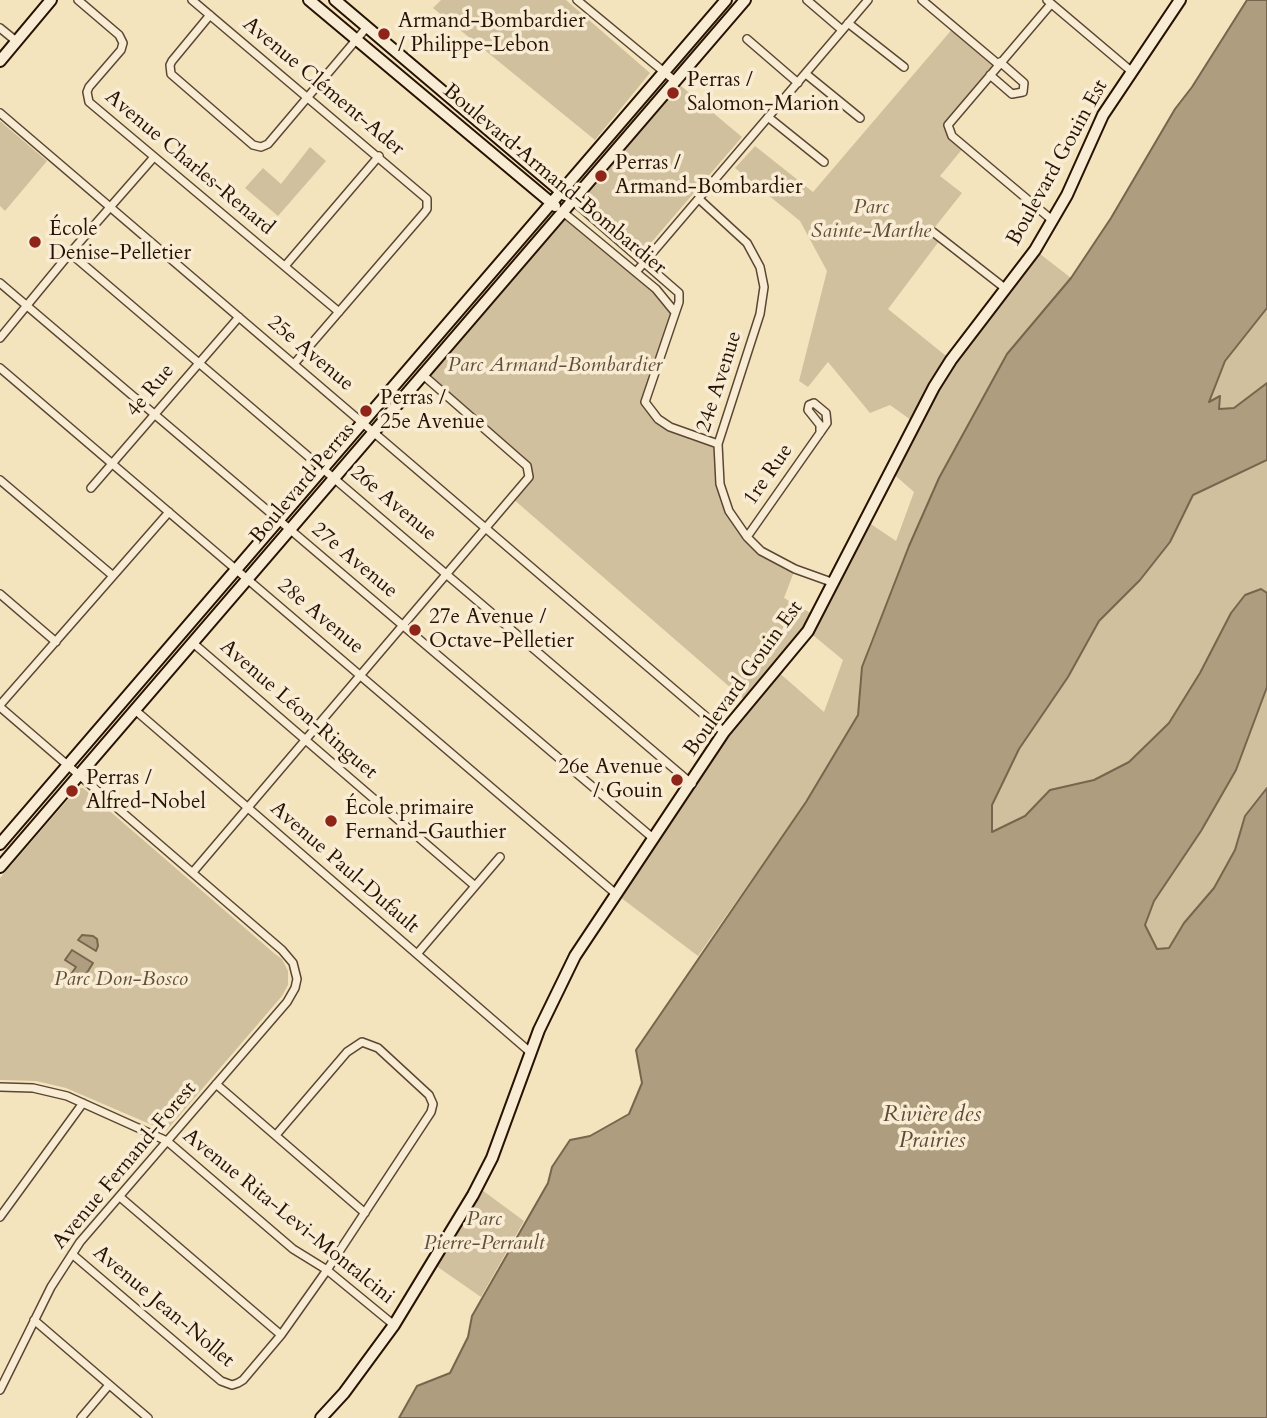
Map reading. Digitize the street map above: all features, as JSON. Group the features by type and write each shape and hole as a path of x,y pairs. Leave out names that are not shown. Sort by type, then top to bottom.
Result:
{"street":[{"path":"0,61 51,0"},
{"name":"Avenue Charles-Renard","path":"78,0 119,35 123,43 121,50 89,87 89,102 339,312"},
{"name":"Avenue Clément-Ader","path":"192,0 425,195 428,204 424,213 339,312"},
{"name":"Boulevard Armand-Bombardier","path":"309,0 636,272 664,296 674,312"},
{"name":"Boulevard Armand-Bombardier","path":"335,0 679,293 679,302 645,402 653,414 670,427 718,444"},
{"path":"578,0 675,81"},
{"name":"Boulevard Perras","path":"0,844 726,0"},
{"name":"Boulevard Perras","path":"0,867 745,0"},
{"path":"807,0 842,30"},
{"path":"636,272 868,0"},
{"path":"922,0 1024,83 1023,93 1012,94 989,75"},
{"name":"Boulevard Gouin Est","path":"321,1418 350,1385 394,1325 473,1195 487,1167 530,1052 562,980 724,732 808,631 934,387 951,360 1035,250 1074,181 1103,116 1177,1"},
{"path":"1052,220 951,136 948,129 950,121 1049,2 1131,71"},
{"path":"210,15 170,65 171,74 253,145 261,147 268,144 367,27"},
{"path":"848,23 904,67"},
{"path":"0,27 16,41"},
{"path":"747,39 798,83"},
{"path":"806,74 860,118"},
{"name":"25e Avenue","path":"0,113 724,732"},
{"path":"768,117 824,162"},
{"path":"285,266 379,156"},
{"path":"0,338 109,206 154,157"},
{"name":"24e Avenue","path":"699,199 747,243 758,262 763,282 760,314 718,444 720,484 729,511 747,537 761,551 783,563 834,583"},
{"path":"933,232 1006,289"},
{"name":"26e Avenue","path":"70,253 692,784"},
{"name":"27e Avenue","path":"0,283 653,839"},
{"path":"294,364 339,312"},
{"name":"4e Rue","path":"91,488 239,317"},
{"name":"28e Avenue","path":"0,368 616,894"},
{"path":"169,512 0,706 193,873 527,481 530,473 527,466 423,375"},
{"name":"1re Rue","path":"747,537 820,433"},
{"path":"0,480 112,575"},
{"path":"0,594 56,642"},
{"name":"Avenue Léon-Ringuet","path":"193,643 475,886"},
{"name":"Avenue Paul-Dufault","path":"135,710 530,1052"},
{"path":"417,954 500,857"},
{"name":"Avenue Fernand-Forest","path":"0,1390 3,1375 72,1254 287,1002 295,988 297,979 293,963 288,956 193,873"},
{"path":"120,1197 281,1335 365,1213 431,1112 433,1104 429,1095 378,1048 362,1042 347,1052 276,1135"},
{"path":"216,1084 365,1213"},
{"name":"Avenue Rita-Levi-Montalcini","path":"0,1087 48,1091 83,1102 167,1142 293,1249 327,1270 394,1325"},
{"path":"0,1217 83,1102"},
{"name":"Avenue Jean-Nollet","path":"72,1254 221,1381 232,1385 243,1380 281,1335"},
{"path":"34,1320 148,1418"},
{"path":"81,1418 109,1385"}],"green space":[{"path":"441,0 566,0 650,73 595,140 433,8"},
{"path":"954,27 998,64 949,125 964,147 940,176 962,193 935,227 933,232 940,240 888,309 951,360 1035,250 1071,278 1007,354 939,478 870,643 862,667 858,715 806,802 698,956 616,894 747,702 512,498 527,481 529,470 423,375 563,212 636,272 674,311 645,402 658,419 718,444 718,464 729,511 761,551 795,569 784,598 816,616 865,520 896,541 914,492 890,471 915,423 890,405 870,413 828,362 808,387 799,381 827,271 800,221 735,168 755,146 813,192","holes":["808,631 843,660 824,712 776,670"]},
{"path":"675,81 742,137 644,251 572,200"},
{"path":"0,121 47,161 5,211 0,206"},
{"path":"310,147 326,161 278,216 245,188 263,168 281,184"},
{"path":"1267,308 1267,788 1245,816 1235,850 1214,888 1184,923 1169,948 883,984 1020,749 1068,677 1099,621 1140,580 1169,543 1208,403 1225,361"},
{"name":"Parc Don-Bosco","path":"78,788 83,788 282,959 288,971 288,985 282,996 166,1131 66,1088 36,1081 0,1080 0,878"},
{"name":"Parc Pierre-Perrault","path":"478,1187 524,1221 481,1297 432,1263"}],"water":[{"name":"Rivière des Prairies","path":"1247,0 1267,0 1267,308 1225,361 1209,402 1220,396 1219,409 1234,408 1267,383 1267,460 1193,495 1170,542 1140,580 1099,621 1068,677 1019,749 992,805 992,832 1025,816 1050,790 1094,780 1129,762 1169,723 1200,673 1231,613 1245,595 1261,589 1267,593 1267,687 1236,770 1201,831 1154,901 1145,925 1157,949 1169,948 1184,923 1214,888 1235,850 1245,816 1267,788 1267,1418 399,1418 417,1386 450,1373 468,1337 472,1316 548,1183 552,1167 570,1140 590,1136 629,1114 642,1083 636,1050 806,802 858,715 862,667 909,546 939,478 1007,354 1071,278 1111,218 1175,109"},
{"path":"82,935 97,939 96,951 78,940"},
{"path":"72,950 93,963 80,984 69,977 76,967 65,960"}],"place":[{"name":"Armand-Bombardier / Philippe-Lebon","path":"384,34"},
{"name":"Perras / Salomon-Marion","path":"673,93"},
{"name":"Perras / Armand-Bombardier","path":"601,176"},
{"name":"École Denise-Pelletier","path":"35,242"},
{"name":"Perras / 25e Avenue","path":"366,411"},
{"name":"27e Avenue / Octave-Pelletier","path":"415,630"},
{"name":"26e Avenue / Gouin","path":"677,780"},
{"name":"Perras / Alfred-Nobel","path":"72,791"},
{"name":"École primaire Fernand-Gauthier","path":"331,821"}],"park label":[{"name":"Parc Sainte-Marthe","path":"871,220"},
{"name":"Parc Armand-Bombardier","path":"555,366"}]}
